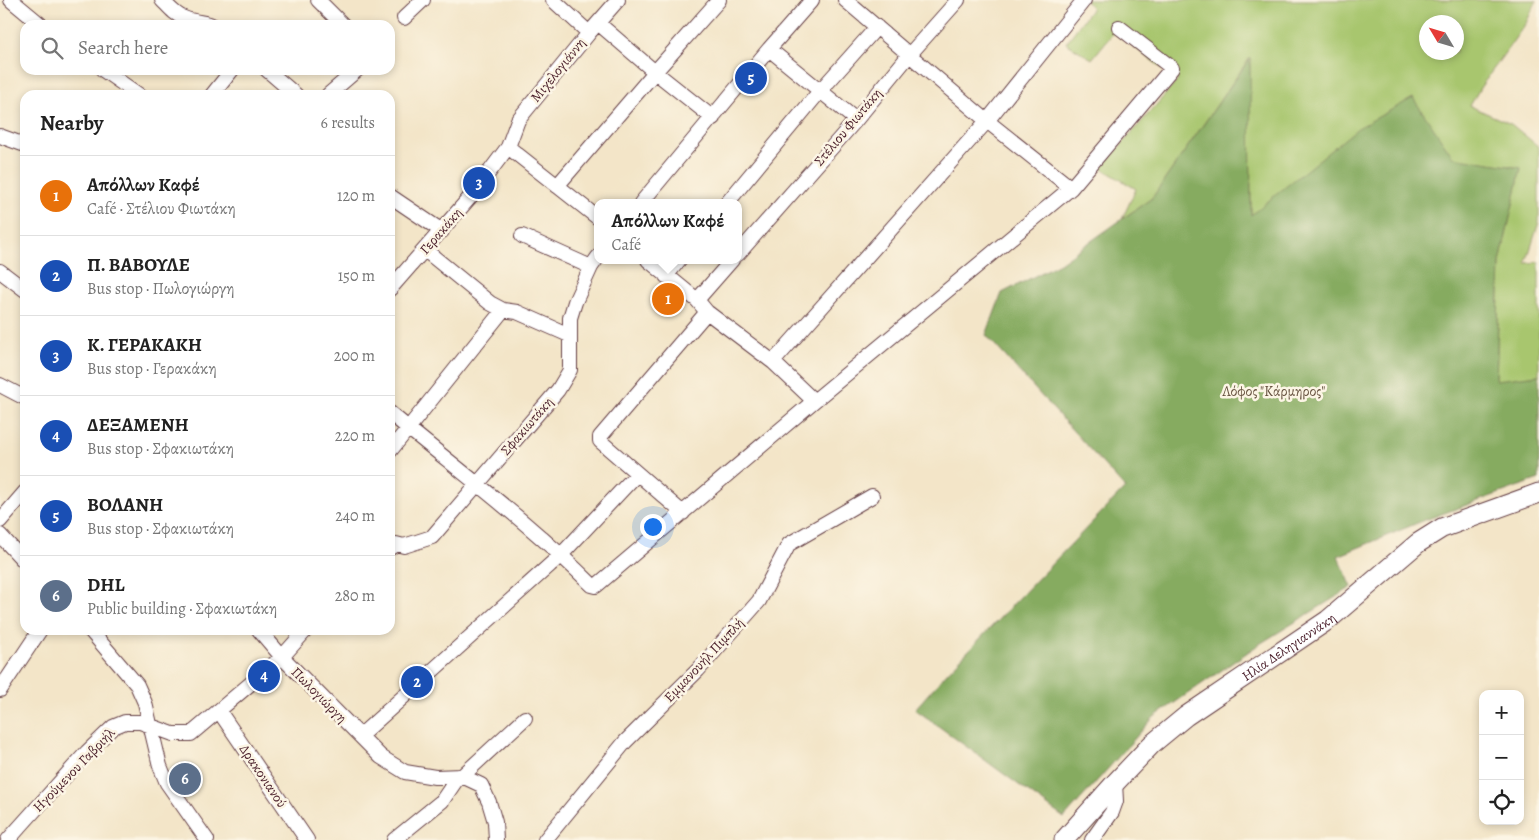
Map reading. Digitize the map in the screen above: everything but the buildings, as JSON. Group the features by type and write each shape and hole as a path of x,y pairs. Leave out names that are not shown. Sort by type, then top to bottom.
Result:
{"street":[{"path":"11,0 35,20"},
{"path":"162,0 175,14 185,19 194,20"},
{"path":"318,0 338,20"},
{"path":"404,18 423,0"},
{"path":"553,0 655,72 714,118"},
{"name":"Μιχελογιάννη","path":"508,147 518,120 618,0"},
{"path":"557,186 719,0"},
{"path":"644,199 812,0"},
{"path":"844,0 987,121 1071,188"},
{"name":"Στέλιου Φιωτάκη","path":"742,249 958,0"},
{"path":"773,362 987,121 1084,0"},
{"path":"730,199 877,27"},
{"path":"395,417 477,483 562,555 592,585 596,586 814,401 1071,188 1172,68 1119,27"},
{"path":"769,50 856,120"},
{"path":"110,75 132,90"},
{"path":"216,90 228,75"},
{"path":"273,75 290,90"},
{"path":"334,90 351,75"},
{"path":"0,136 20,143"},
{"path":"508,147 594,215"},
{"name":"Γερακάκη","path":"395,283 442,231 508,147"},
{"path":"395,199 442,231"},
{"path":"522,236 594,262"},
{"path":"425,250 471,289 503,310 517,312 569,335"},
{"name":"Σφακιωτάκη","path":"395,544 404,546 432,537 565,380 570,370 570,318 575,302 594,262"},
{"path":"652,264 697,300 707,312 773,362 814,401"},
{"path":"666,276 676,264"},
{"path":"697,300 728,264"},
{"path":"0,271 20,286"},
{"path":"395,445 503,310"},
{"path":"683,513 600,441 600,437 707,312"},
{"path":"0,385 20,395"},
{"path":"361,736 562,555 637,474"},
{"name":"Ηλία Δεληγιαννάκη","path":"1064,840 1152,744 1186,716 1328,620 1418,543 1442,528 1539,493"},
{"name":"Εµµανουήλ Πιµπλή","path":"548,839 625,742 698,670 758,601 790,544 872,496"},
{"path":"0,520 20,498"},
{"path":"0,535 20,557"},
{"path":"0,690 37,635"},
{"path":"94,635 137,685 145,703 160,766 167,783 207,840"},
{"name":"Πωλογιώργη","path":"263,635 282,657 382,757 405,772 435,778 460,776"},
{"path":"150,725 173,734 191,734 282,657 302,635"},
{"name":"Δρακονιανού","path":"219,711 307,840"},
{"path":"394,840 442,801 460,776 525,718"},
{"name":"Ηγούμενου Γαβριήλ","path":"8,840 87,752 113,727 125,722 140,722 150,725"},
{"path":"460,776 480,785 485,793 495,822 496,840"},
{"path":"1092,840 1112,812 1116,801 1115,783"}],"green space":[{"path":"1085,0 1537,0 1526,23 1480,88 1470,106 1511,124 1539,147 1539,222 1526,263 1539,262 1539,375 1496,381 1500,262 1521,168 1453,158 1251,215 1249,59 1152,198 1122,219 1136,189 1101,168 1178,80 1114,32 1092,59 1066,43 1092,8"},
{"name":"Λόφος \"Κάρμηρος\"","path":"1250,58 1251,215 1358,128 1413,98 1453,157 1521,168 1500,262 1496,380 1539,375 1539,479 1425,520 1338,556 1352,587 1258,645 1154,717 1064,818 915,709 945,675 1125,488 986,335 1002,293 1060,263 1152,198"}],"place":[{"name":"ΒΟΛΑΝΗ","path":"751,78"},
{"name":"Κ. ΓΕΡΑΚΑΚΗ","path":"479,183"},
{"name":"Απόλλων Καφέ","path":"668,299"},
{"name":"ΔΕΞΑΜΕΝΗ","path":"264,676"},
{"name":"Π. ΒΑΒΟΥΛΕ","path":"417,682"},
{"name":"DHL","path":"185,779"}]}
